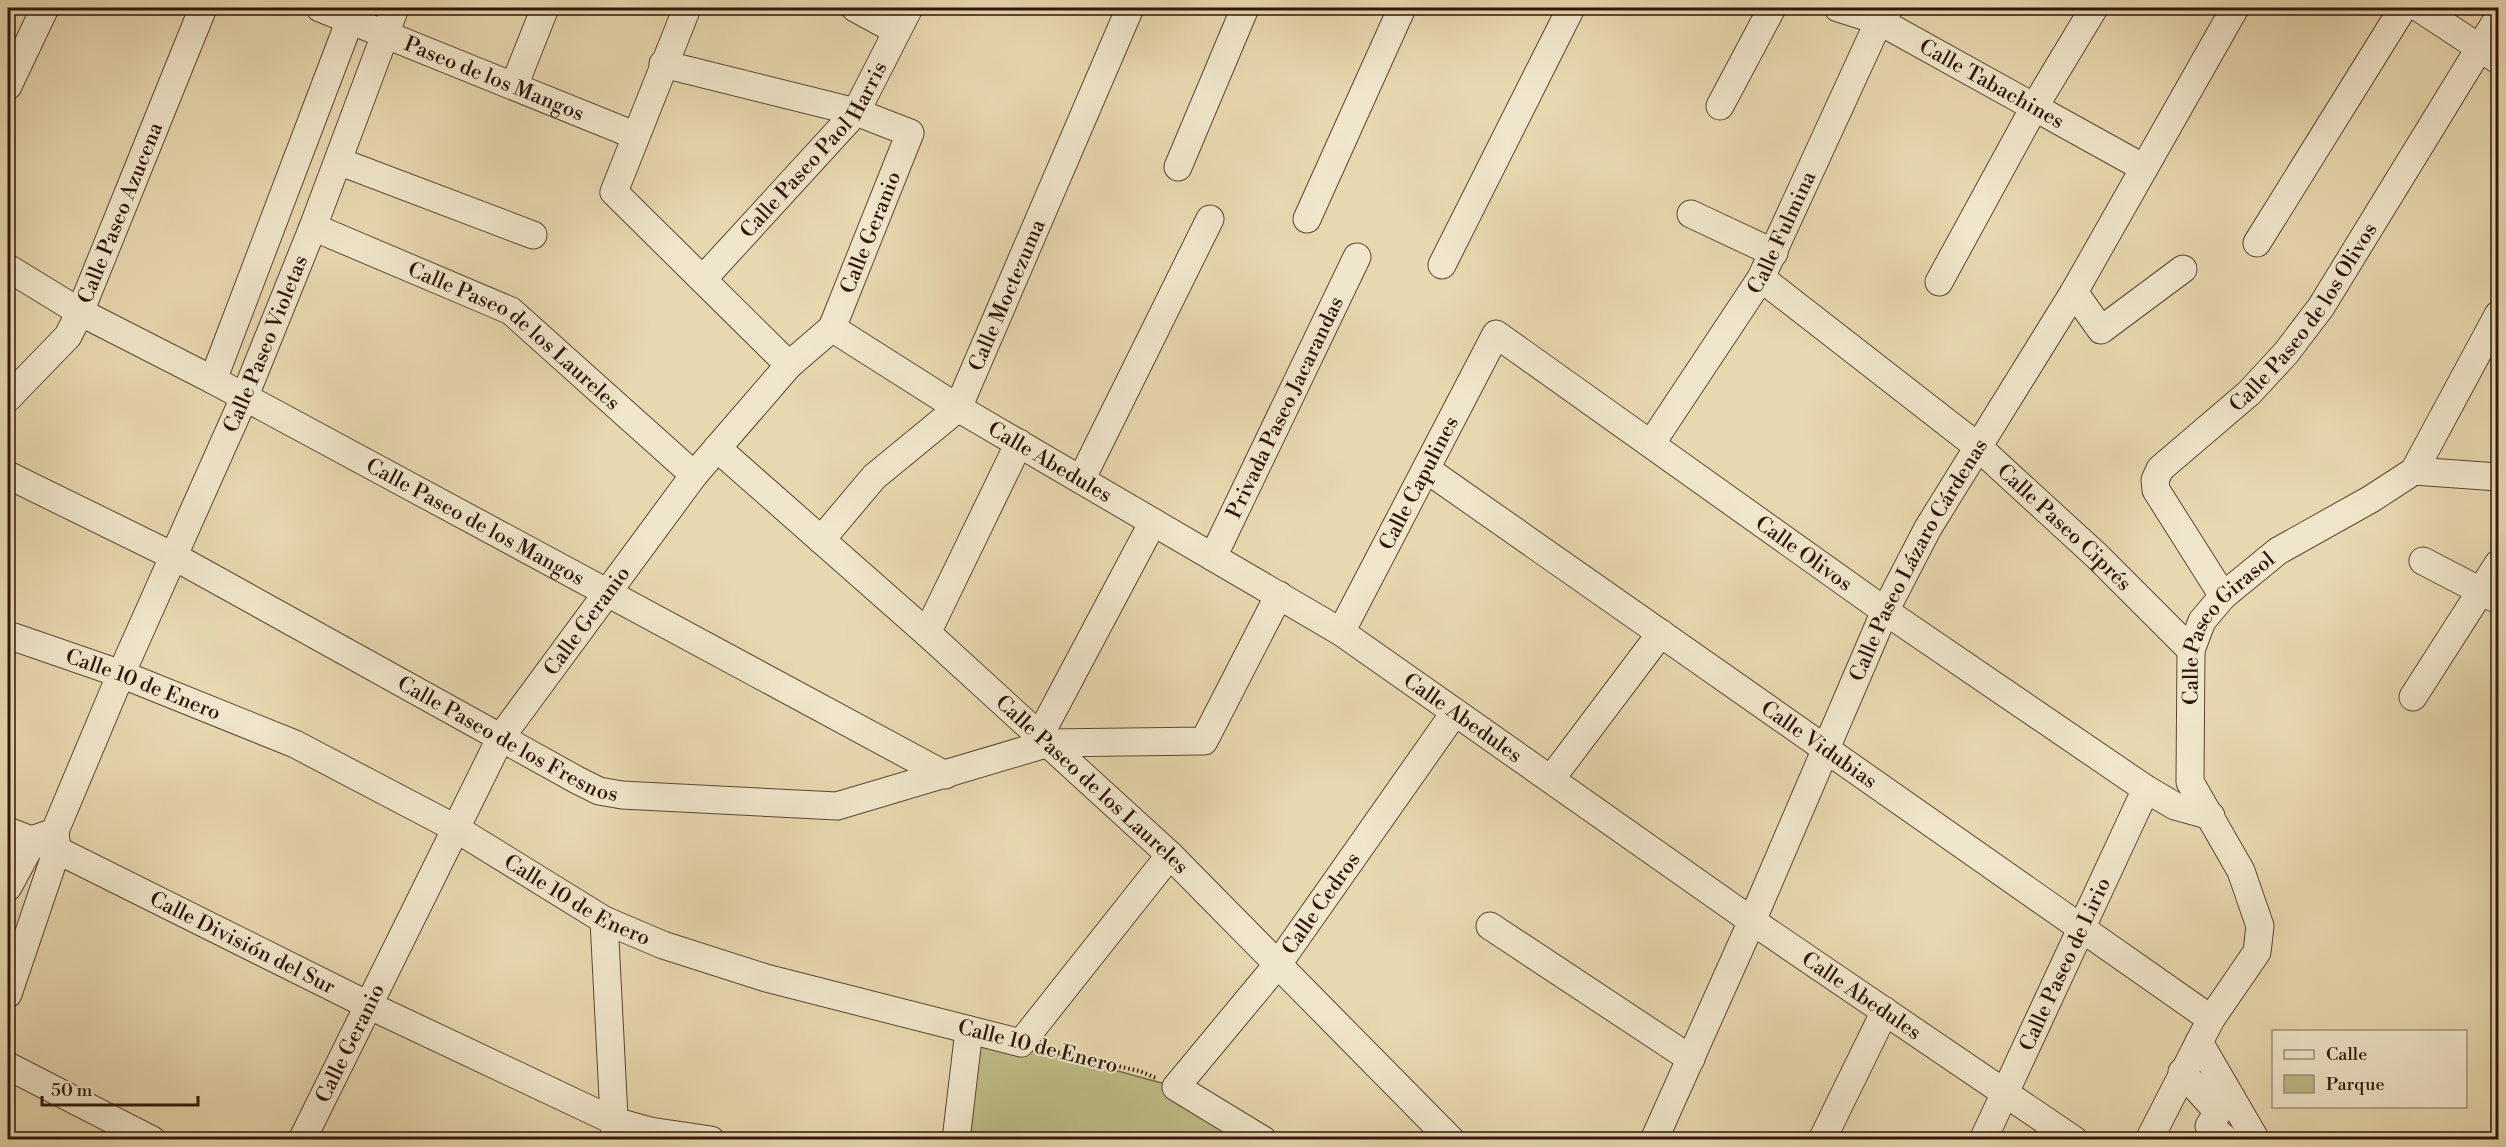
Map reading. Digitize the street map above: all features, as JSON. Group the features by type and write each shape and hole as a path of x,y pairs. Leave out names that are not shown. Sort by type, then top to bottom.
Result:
{"street":[{"path":"8,86 45,8"},
{"name":"Calle Paseo Azucena","path":"8,398 68,336 80,312 203,8"},
{"name":"Paseo de los Mangos","path":"320,8 634,135"},
{"name":"Calle Paseo Violetas","path":"49,840 244,398 313,227 395,8"},
{"path":"514,86 545,8"},
{"path":"687,8 634,135 614,192 789,365"},
{"path":"855,8 903,19"},
{"name":"Calle Moctezuma","path":"821,540 874,477 958,408 1130,8"},
{"path":"1178,167 1245,8"},
{"path":"1307,219 1402,8"},
{"path":"1443,265 1571,8"},
{"path":"1720,106 1772,8"},
{"name":"Calle Tabachines","path":"1838,8 1884,14 2035,106 2144,168"},
{"path":"1939,282 2035,106 2094,8"},
{"name":"Calle Paseo Lázaro Cárdenas","path":"1654,1140 1752,921 1824,748 1885,611 1928,528 2074,292 2235,8"},
{"path":"2257,243 2403,8"},
{"path":"2419,8 2490,55"},
{"name":"Calle Fulmina","path":"1651,444 1761,278 1884,14"},
{"name":"Calle Paseo de los Olivos","path":"2223,596 2156,489 2155,480 2160,469 2249,393 2286,353 2321,307 2490,55 2499,18"},
{"name":"Calle Paseo Paol Harris","path":"703,279 856,112 903,19"},
{"name":"Calle Paseo Violetas","path":"213,380 350,20"},
{"path":"663,64 856,112"},
{"name":"Calle Geranio","path":"302,1140 501,737 694,475 789,365 832,328 910,133 856,112"},
{"path":"338,161 533,234"},
{"path":"1691,214 1774,253"},
{"path":"1081,480 1210,219"},
{"name":"Calle Paseo de los Laureles","path":"313,227 511,311 694,475"},
{"name":"Privada Paseo Jacarandas","path":"1213,556 1357,257"},
{"name":"Calle Paseo de los Mangos","path":"8,268 80,312 213,380 945,775"},
{"path":"2074,292 2101,330 2183,269"},
{"name":"Calle Paseo Ciprés","path":"1761,278 1977,446 2097,556 2191,650"},
{"name":"Calle Paseo Girasol","path":"2149,1140 2205,1030 2258,952 2260,926 2241,871 2190,782 2191,650 2202,621 2223,596 2278,551 2372,499 2414,471 2499,315"},
{"name":"Calle Abedules","path":"832,328 958,408 1341,632 1752,921 2074,1140"},
{"name":"Calle Olivos","path":"1496,334 1885,611 2146,789 2175,806 2211,816"},
{"name":"Calle Capulines","path":"1341,632 1496,334"},
{"path":"927,633 1019,443"},
{"name":"Calle Paseo de los Laureles","path":"717,448 1045,739 1170,855 1450,1140"},
{"name":"Calle Vidubias","path":"1426,469 2082,928 2205,1030"},
{"path":"2414,471 2499,477"},
{"name":"Calle Paseo de los Fresnos","path":"8,475 175,557 599,791 622,795 837,806 945,775 1045,739"},
{"path":"1153,522 1045,739 1204,741 1279,595"},
{"path":"2423,561 2490,597"},
{"path":"2413,697 2490,597 2499,564"},
{"path":"1551,779 1661,633"},
{"name":"Calle 10 de Enero","path":"8,635 121,674 294,744 455,828 604,920 663,945 766,978 1021,1043"},
{"name":"Calle Cedros","path":"1176,1087 1278,964 1455,712"},
{"name":"Calle Paseo de Lirio","path":"1983,1140 2146,789"},
{"name":"Calle División del Sur","path":"8,831 49,840 614,1130 650,1131 711,1140"},
{"path":"8,887 49,840"},
{"path":"8,994 49,840"},
{"path":"1021,1043 1170,855"},
{"path":"604,920 614,1130"},
{"path":"1490,926 1691,1059"},
{"path":"1822,1140 1885,1011"},
{"path":"956,1140 969,1030"},
{"path":"2205,1030 2256,1140"},
{"path":"8,1066 152,1140"},
{"path":"2182,1072 2218,1112 2209,1126 2224,1138"},
{"path":"1176,1087 1263,1140"}],"path":[{"name":"Calle 10 de Enero","path":"1021,1043 1139,1071 1176,1087"}],"green space":[{"path":"969,1030 1176,1087 1263,1140 956,1140"}]}
